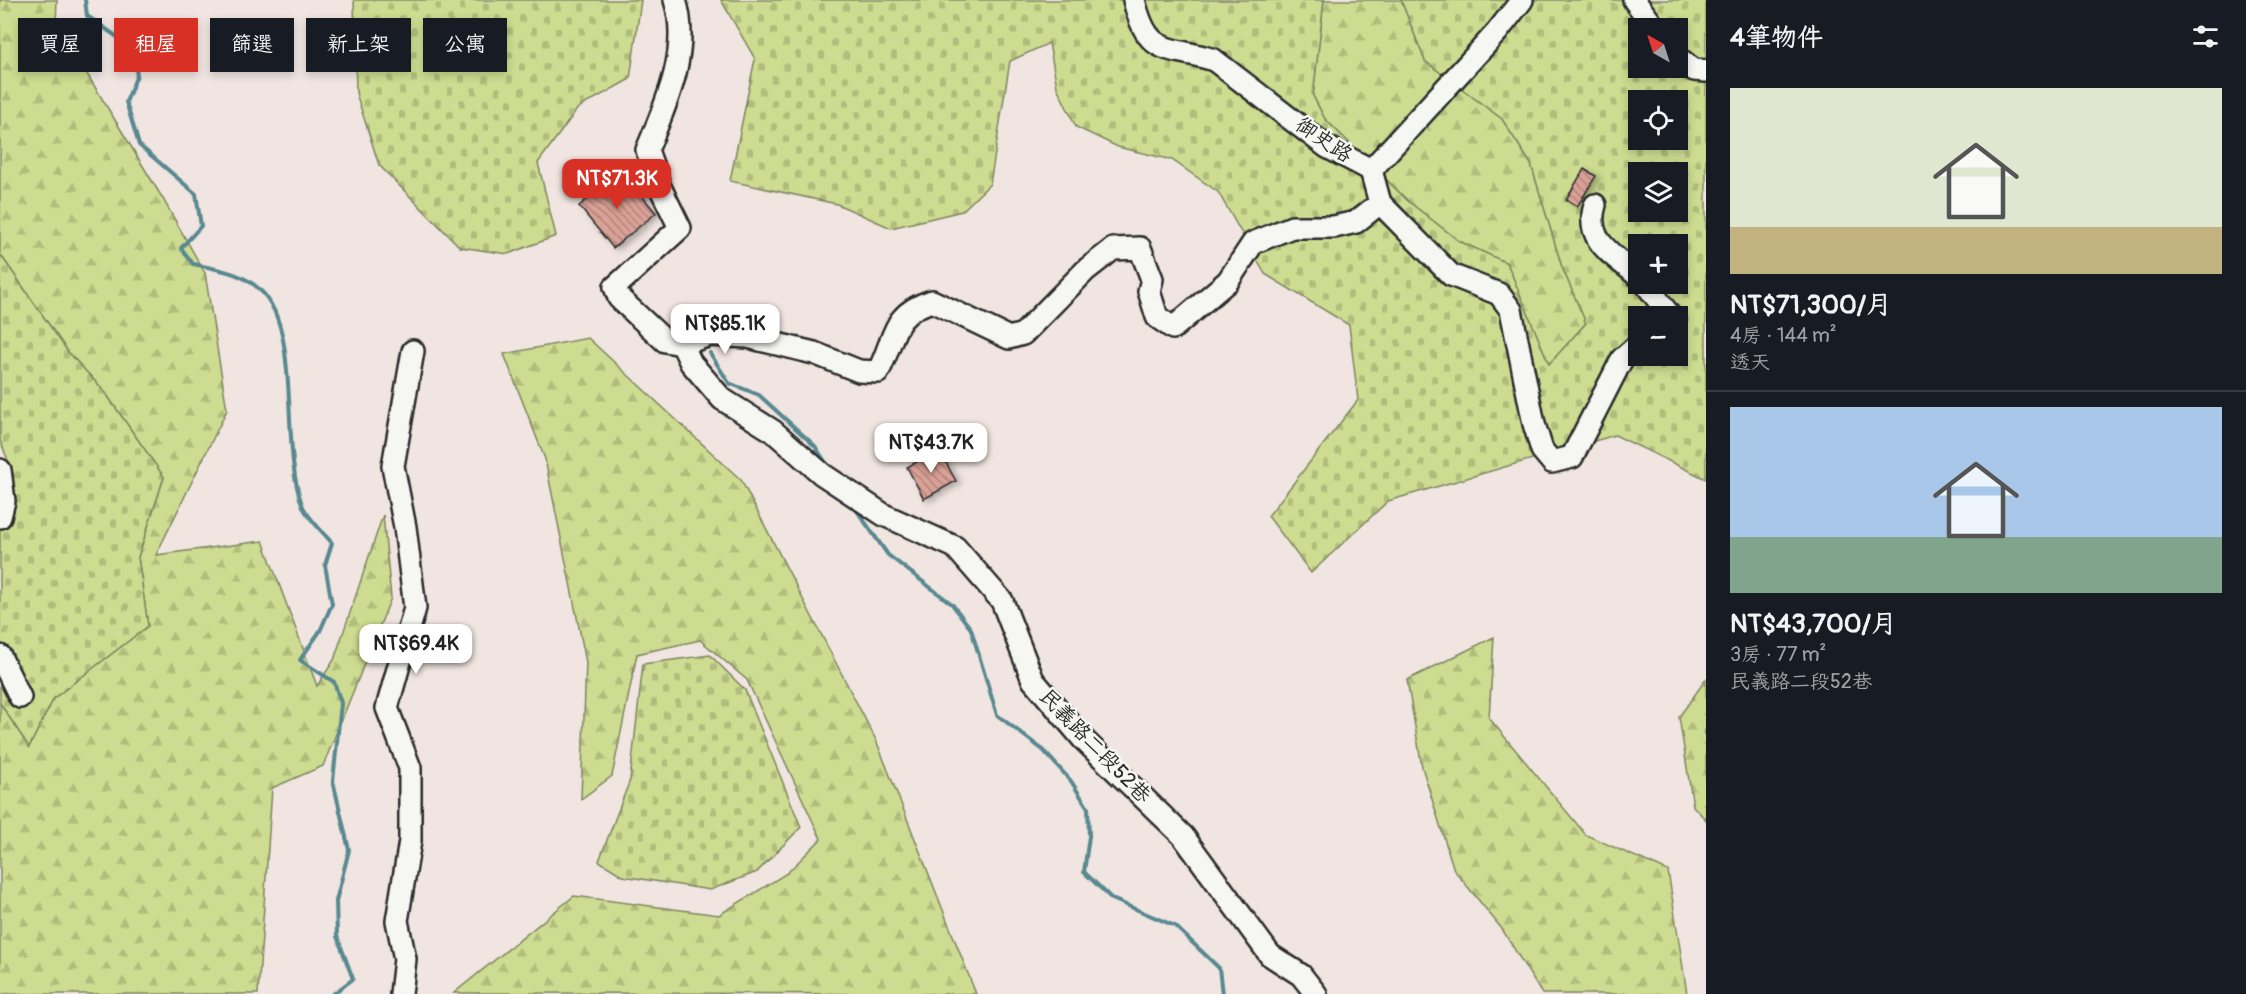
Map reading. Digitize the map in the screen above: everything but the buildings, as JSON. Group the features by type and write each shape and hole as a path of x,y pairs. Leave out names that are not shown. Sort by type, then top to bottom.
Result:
{"street":[{"path":"675,0 681,18 673,85 647,150 660,187 680,228 615,287 618,298 665,341 682,344 710,335 748,337 814,353 859,371 878,372 888,352 895,326 912,307 932,301 1009,338 1023,334 1086,270 1113,249 1140,248 1152,279 1149,291 1157,317 1173,328 1228,281 1252,243 1292,227 1334,227 1356,222 1380,203"},
{"name":"御史路","path":"1134,0 1140,24 1149,38 1168,51 1191,53 1214,60 1327,147 1371,170 1497,32 1522,0"},
{"path":"1634,0 1648,18"},
{"path":"1688,65 1694,70 1706,70"},
{"path":"1371,170 1380,203 1451,275 1499,294 1511,310 1534,424 1542,450 1552,462 1572,457 1622,358 1628,353"},
{"path":"1595,205 1590,221 1597,240 1628,267"},
{"name":"民義路二段52巷","path":"682,344 691,363 722,399 772,431 822,474 884,515 955,547 1002,601 1033,680 1084,740 1183,836 1270,955 1301,975 1316,994"},
{"path":"401,994 405,959 398,921 410,841 410,768 387,708 414,608 405,527 393,466 413,351"},
{"path":"0,470 4,501 0,517"},
{"path":"0,656 20,697"}],"green space":[{"path":"0,0 57,0 56,18 18,18 18,72 86,72 205,273 227,410 156,555 263,541 317,686 334,660 383,515 391,598 323,766 272,788 258,994 0,994 0,703 29,747 54,698 148,626 138,557 164,477 104,391 68,352 0,254"},
{"path":"354,0 641,0 630,79 578,108 538,163 556,236 508,254 460,247 379,165 356,93 356,72 411,72 411,18 354,18"},
{"path":"721,0 1324,0 1313,96 1325,119 1409,202 1459,241 1507,263 1549,364 1586,323 1562,267 1531,164 1502,119 1425,61 1401,0 1706,0 1706,479 1615,435 1388,501 1311,573 1268,516 1358,400 1349,325 1265,274 1218,192 1172,160 1118,147 1076,127 1057,87 1049,43 1010,61 990,184 962,211 891,228 837,204 730,181 755,59"},
{"path":"1324,0 1401,0 1425,61 1502,119 1531,164 1562,267 1586,323 1549,365 1507,263 1459,241 1409,202 1325,119 1313,96"},
{"path":"0,254 68,352 104,391 164,477 138,557 148,626 54,698 29,747 0,703 0,516 14,476 0,440"},
{"path":"588,338 741,480 876,740 976,994 454,993 574,896 719,915 787,873 821,839 747,680 700,640 637,654 612,776 581,799 586,662 545,459 504,354"},
{"path":"1494,637 1489,718 1586,835 1668,871 1687,994 1542,994 1502,929 1454,870 1422,767 1407,680"},
{"path":"710,655 745,690 801,827 757,872 710,890 623,876 599,861 630,780 643,664"},
{"path":"1706,679 1706,820 1693,806 1679,717"}],"waterway":[{"path":"85,0 87,16 132,47 137,75 126,102 139,145 196,194 201,226 181,248 193,264 228,272 253,284 273,308 281,332 286,361 296,482 303,507 332,543 325,565 332,604 320,631 300,660 334,682 341,703 333,781 349,850 336,901 337,936 353,979 333,994"},
{"path":"710,353 729,383 759,395 815,446 828,466"},
{"path":"853,505 888,555 952,604 971,629 997,715 1043,750 1071,781 1088,808 1089,836 1084,872 1112,899 1175,926 1219,968 1222,994"}]}
